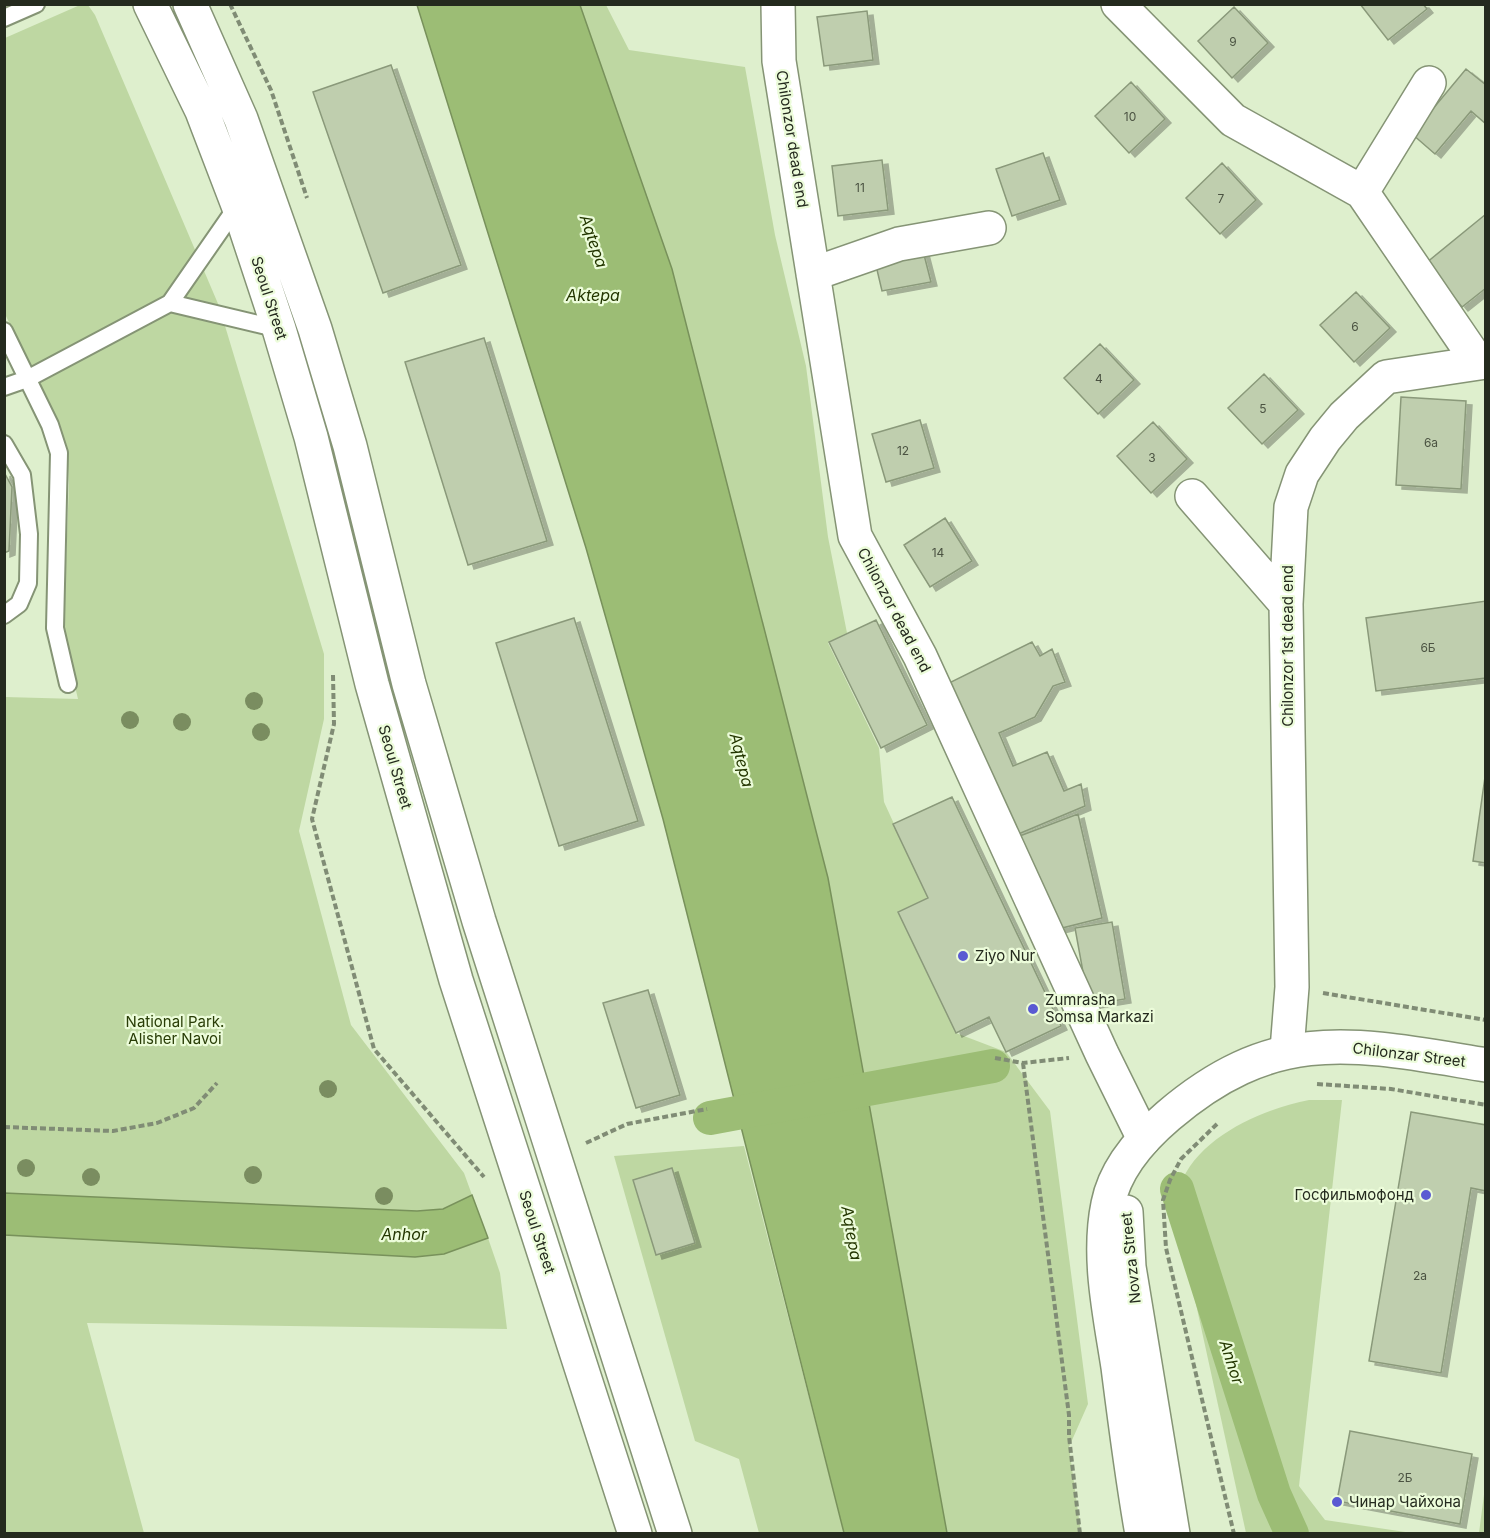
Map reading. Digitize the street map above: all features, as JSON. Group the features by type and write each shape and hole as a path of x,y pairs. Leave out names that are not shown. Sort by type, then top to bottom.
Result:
{"main road":[{"name":"Seoul Street","path":"150,4 202,111 238,205 279,329 309,427 388,741 456,980 635,1533"},
{"path":"190,4 241,119 276,212 324,358 350,446 409,684 479,921 568,1150 572,1212 675,1533"},
{"name":"Chilonzor dead end","path":"778,4 779,61 855,536 920,656 1102,1054 1144,1139"},
{"path":"1118,4 1233,120 1362,192 1482,362"},
{"path":"1362,192 1429,82"},
{"path":"813,274 899,244 989,228"},
{"name":"Chilonzor 1st dead end","path":"1287,1050 1292,987 1286,604 1291,507 1302,474 1325,439 1344,416 1386,377 1482,362"},
{"path":"1192,496 1286,604"},
{"name":"Chilonzar Street","path":"1144,1139 1176,1109 1212,1084 1255,1062 1287,1050 1320,1046 1381,1048 1485,1065"},
{"name":"Novza Street","path":"1142,1533 1110,1313 1105,1268 1105,1222 1114,1183 1127,1159 1144,1139"},
{"name":"Novza Street","path":"1144,1139 1128,1182 1125,1226 1129,1267 1173,1533"}],"lane":[{"path":"4,18 36,4"},
{"path":"4,387 27,379 170,303 238,205"},
{"path":"170,303 279,329"},
{"path":"4,331 50,425 58,453 55,628 68,684"},
{"path":"4,444 22,475 29,534 28,583 19,604 4,615"}],"path":[{"path":"230,4 271,90"},
{"path":"333,668 334,724 312,819 374,1049 489,1183"},
{"path":"1292,987 1485,1020"},
{"path":"995,1058 1023,1063 1102,1054"},
{"path":"1023,1063 1070,1414 1069,1436 1080,1533"},
{"path":"4,1127 113,1131 157,1123 194,1108 217,1083"},
{"path":"1311,1084 1391,1089 1485,1106"},
{"path":"568,1150 627,1124 707,1109"},
{"path":"1220,1122 1181,1159 1163,1200 1166,1248 1234,1533"}],"green space":[{"name":"National Park. Alisher Navoi","path":"80,5 88,5 95,15 219,306 324,654 324,719 299,831 351,1025 464,1173 472,1195 443,1209 417,1211 5,1193 5,697 78,699 63,636 69,485 67,446 5,314 5,38"},
{"path":"580,5 606,5 629,50 745,67 775,235 806,366 828,537 847,633 828,643 879,748 884,802 928,898 898,912 956,1033 1006,1052 1050,1111 1088,1404 1069,1447 1081,1533 947,1533 828,878 675,281"},
{"path":"1309,1100 1342,1100 1299,1486 1325,1520 1412,1533 1246,1533 1175,1208 1179,1189 1189,1169 1201,1153 1216,1140 1252,1118"},
{"path":"744,1146 844,1533 759,1533 739,1459 695,1441 614,1156"},
{"path":"4,1235 415,1257 444,1254 488,1238 500,1273 507,1329 87,1323 144,1533 5,1533"},
{"path":"1485,1487 1485,1533 1479,1533"}],"water":[{"name":"Aktepa","path":"417,5 580,5 672,269 828,878 947,1533 844,1533 663,819 586,548"},
{"name":"Anhor","path":"4,1193 417,1211 443,1209 472,1195 488,1238 444,1254 415,1257 5,1235"}],"building":[{"path":"1360,4 1423,4 1427,9 1388,40"},
{"path":"1234,7 1268,43 1232,78 1198,41"},
{"path":"867,11 873,60 824,66 817,17"},
{"path":"391,65 461,265 383,293 313,92"},
{"path":"1466,69 1486,85 1486,124 1471,111 1435,154 1412,134"},
{"path":"1131,82 1165,119 1129,153 1095,116"},
{"path":"1043,153 1060,200 1012,216 996,169"},
{"path":"882,160 888,210 838,216 832,166"},
{"path":"1222,163 1256,200 1220,234 1186,198"},
{"path":"1486,214 1486,288 1462,307 1426,263"},
{"path":"922,247 931,282 882,291 874,257"},
{"path":"1356,292 1390,328 1354,362 1320,325"},
{"path":"484,338 547,541 468,565 405,362"},
{"path":"1100,344 1134,380 1098,414 1064,378"},
{"path":"1264,374 1298,410 1262,444 1228,408"},
{"path":"1401,397 1466,401 1461,489 1396,485"},
{"path":"920,420 934,468 886,482 872,434"},
{"path":"1153,422 1187,459 1151,493 1117,456"},
{"path":"4,472 12,487 9,551 4,553"},
{"path":"945,518 972,561 930,587 904,545"},
{"path":"1486,601 1486,678 1376,691 1366,618"},
{"path":"574,618 638,821 559,846 496,643"},
{"path":"876,620 927,725 881,748 829,642"},
{"path":"1032,642 1040,656 1052,649 1065,682 1053,686 1035,717 999,733 1013,766 1047,752 1064,791 1081,784 1085,806 1016,835 949,683"},
{"path":"1486,770 1486,863 1473,861"},
{"path":"952,797 1061,1026 1006,1052 989,1017 956,1033 898,912 928,898 893,824"},
{"path":"1078,814 1102,918 1054,930 1017,837"},
{"path":"1112,922 1125,999 1089,1005 1075,928"},
{"path":"648,990 680,1095 636,1108 603,1003"},
{"path":"1411,1112 1486,1125 1486,1191 1471,1188 1441,1373 1369,1361"},
{"path":"672,1168 695,1243 656,1255 633,1180"},
{"path":"1350,1431 1472,1454 1460,1524 1337,1501"}],"waterway":[{"name":"Anhor","path":"710,1118 993,1066"},
{"name":"Anhor","path":"1177,1189 1274,1494 1292,1534"}],"place":[{"name":"Ziyo Nur","path":"963,956"},
{"name":"Zumrasha Somsa Markazi","path":"1033,1009"},
{"name":"Госфильмофонд","path":"1426,1195"},
{"name":"Чинар Чайхона","path":"1337,1502"}],"water label":[{"name":"Aqtepa","path":"594,241"},
{"name":"Aqtepa","path":"742,760"},
{"name":"Aqtepa","path":"852,1233"}]}
